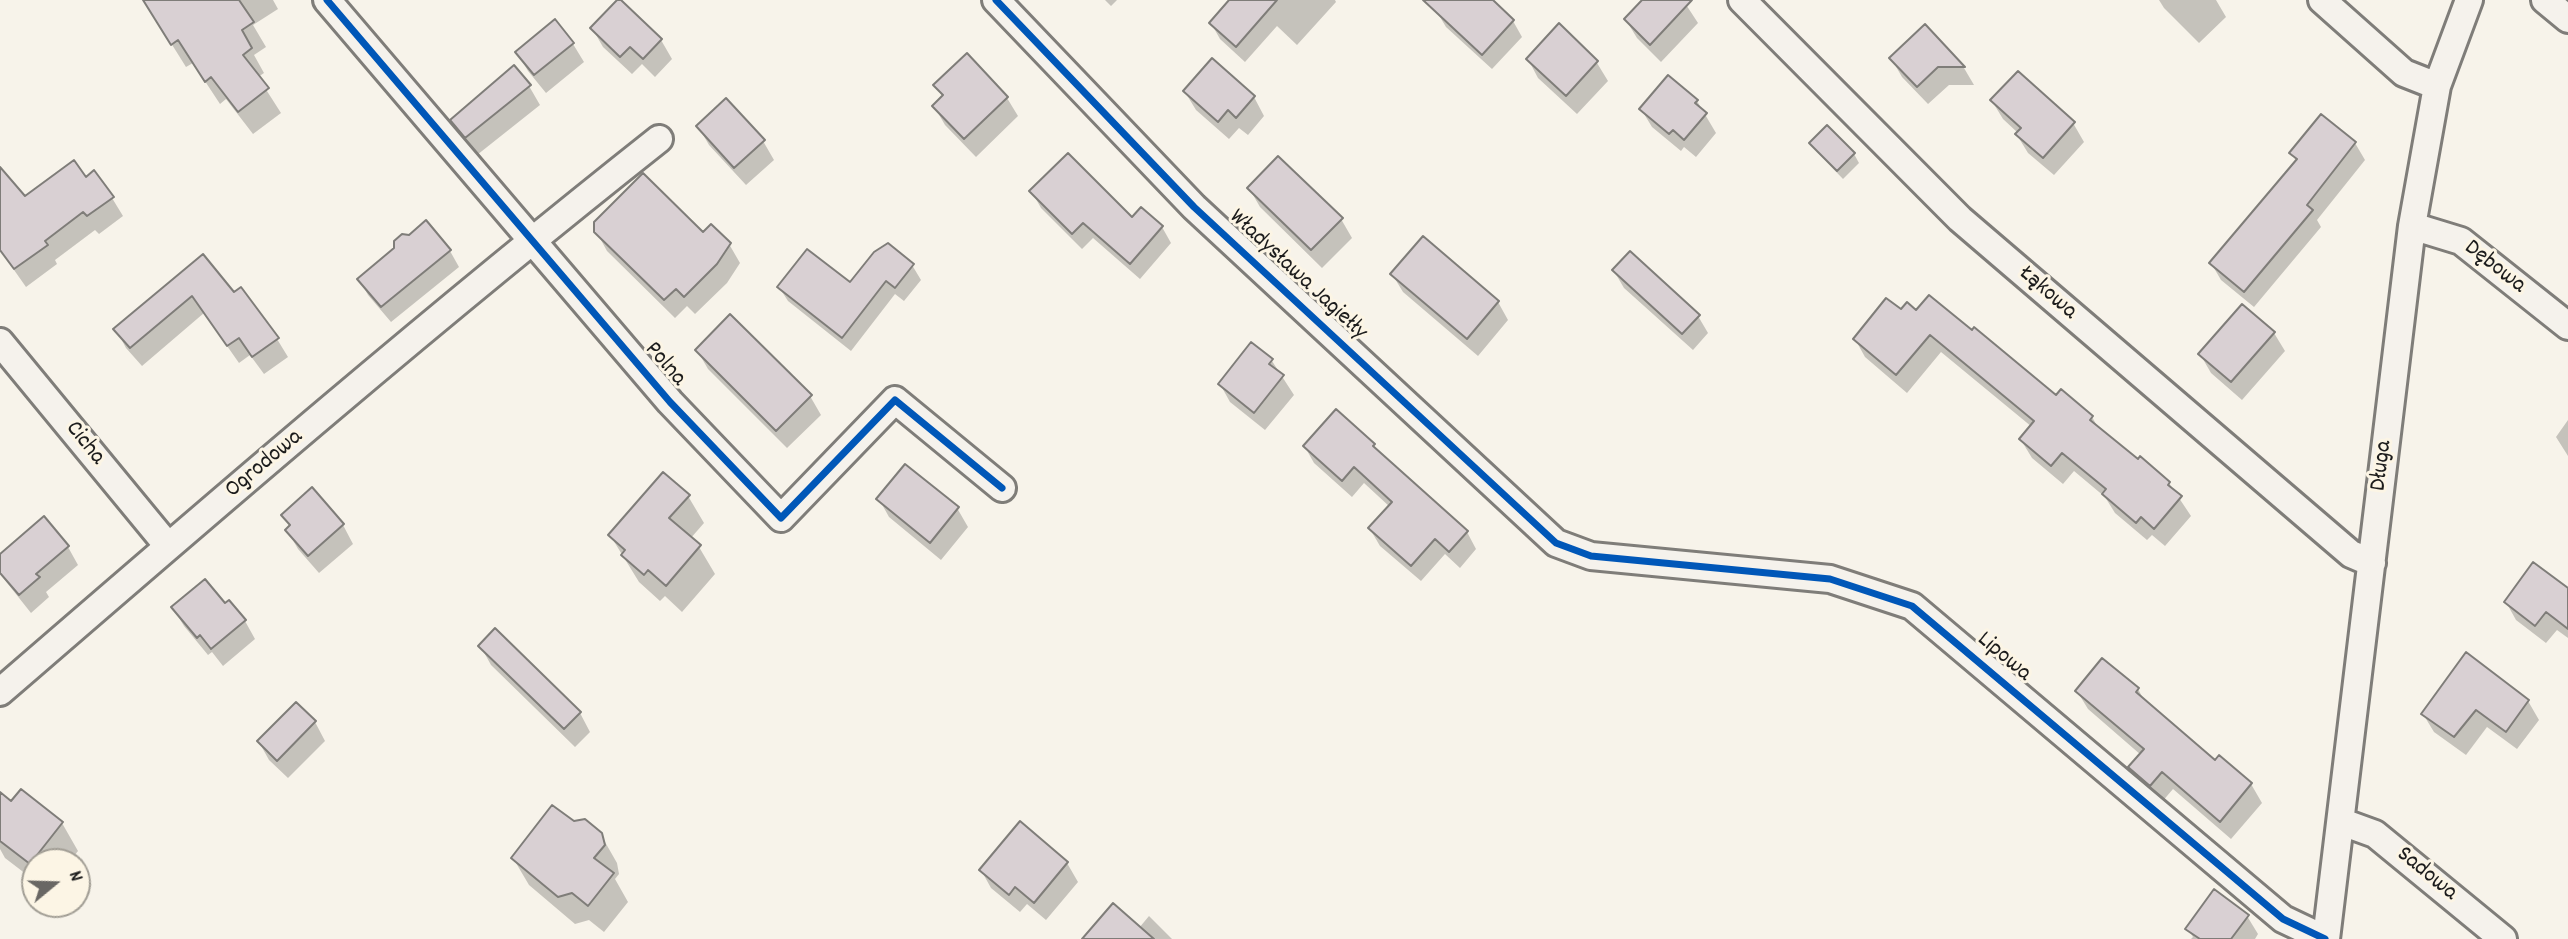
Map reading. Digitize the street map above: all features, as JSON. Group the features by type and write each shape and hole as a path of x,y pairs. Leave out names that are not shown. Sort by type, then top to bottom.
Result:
{"street":[{"name":"Polna","path":"327,0 670,402 781,519 895,400 1002,488"},
{"name":"Władysława Jagiełły","path":"996,0 1194,207 1556,543 1591,555"},
{"name":"Łąkowa","path":"1742,0 1961,219 2351,554 2372,563"},
{"path":"2322,0 2404,72 2437,86"},
{"name":"Długa","path":"2326,939 2412,226 2437,86 2469,0"},
{"path":"2544,0 2568,19"},
{"path":"532,240 659,139"},
{"name":"Dębowa","path":"2412,226 2461,241 2568,326"},
{"name":"Ogrodowa","path":"0,692 168,546 532,240"},
{"name":"Cicha","path":"0,342 168,546"},
{"name":"Lipowa","path":"1591,555 1830,579 1912,606 2283,919 2326,939"},
{"name":"Sadowa","path":"2342,822 2375,834 2503,939"}],"building":[{"path":"143,0 239,0 254,22 242,30 252,48 243,55 269,88 238,112 211,77 205,82 178,40 171,45"},
{"path":"617,0 621,0 662,39 643,59 630,47 620,57 590,28"},
{"path":"1229,0 1277,0 1236,47 1209,23"},
{"path":"1423,0 1493,0 1514,20 1482,55"},
{"path":"1642,0 1692,0 1650,45 1624,19"},
{"path":"555,19 574,43 534,75 515,52"},
{"path":"1559,23 1598,61 1566,96 1526,59"},
{"path":"1925,24 1965,67 1938,67 1917,87 1889,58"},
{"path":"967,53 1008,97 964,139 932,106 943,95 933,85"},
{"path":"1212,58 1255,96 1236,118 1228,110 1218,122 1183,91"},
{"path":"514,65 531,85 465,138 450,120"},
{"path":"2018,71 2075,122 2043,158 2015,134 2021,128 1990,100"},
{"path":"1668,75 1698,100 1695,103 1707,113 1684,140 1673,130 1669,134 1639,109"},
{"path":"726,98 765,140 734,168 696,126"},
{"path":"2321,114 2356,142 2307,205 2313,210 2244,292 2209,263 2297,159 2289,153"},
{"path":"1827,125 1855,153 1837,171 1809,143"},
{"path":"1068,153 1132,217 1141,207 1163,226 1130,264 1083,223 1072,234 1029,191"},
{"path":"1278,156 1343,218 1311,250 1247,188"},
{"path":"74,160 86,177 94,170 114,197 87,216 83,212 45,241 48,245 14,269 0,250 0,167 25,196"},
{"path":"643,173 703,232 711,224 731,243 717,264 684,297 676,289 664,300 594,232 594,222"},
{"path":"426,220 451,250 381,307 357,279 394,248 394,241 402,234 409,235"},
{"path":"1423,236 1499,301 1467,339 1390,274"},
{"path":"888,243 914,264 895,288 886,281 842,338 777,287 807,249 850,282 874,252"},
{"path":"1630,251 1700,315 1682,334 1612,270"},
{"path":"203,254 234,292 241,287 279,338 252,357 239,338 227,346 192,296 130,348 113,329"},
{"path":"1929,295 1972,330 1974,327 2056,395 2061,389 2093,416 2090,420 2138,459 2140,456 2170,482 2168,485 2182,496 2154,529 2141,517 2136,523 2102,494 2106,489 2062,453 2051,466 2019,439 2034,421 1930,335 1896,375 1853,339 1886,298 1901,309 1907,302 1916,310"},
{"path":"2242,304 2275,332 2231,382 2198,354"},
{"path":"730,314 812,395 776,431 695,350"},
{"path":"1251,342 1273,359 1269,364 1284,375 1254,413 1218,384"},
{"path":"1336,409 1468,531 1449,552 1435,539 1411,566 1368,528 1392,502 1354,467 1342,481 1303,446"},
{"path":"905,464 959,507 930,543 876,499"},
{"path":"663,472 690,495 669,518 701,545 666,586 648,570 644,575 621,555 625,550 608,535"},
{"path":"312,487 344,524 308,556 285,530 290,525 281,515"},
{"path":"44,516 69,546 36,574 40,577 19,595 0,573 0,554"},
{"path":"2533,562 2568,588 2568,629 2546,612 2535,626 2504,602"},
{"path":"205,579 225,603 229,600 246,620 211,649 200,635 197,638 171,607"},
{"path":"495,628 581,712 564,729 478,646"},
{"path":"2466,652 2529,700 2506,732 2476,710 2454,737 2421,714"},
{"path":"2102,658 2139,688 2136,692 2215,760 2219,755 2252,783 2220,822 2162,772 2150,786 2128,767 2144,749 2075,691"},
{"path":"296,702 316,721 277,761 257,741"},
{"path":"21,789 63,822 43,848 21,848 21,857 0,841 0,792 11,801"},
{"path":"552,805 574,821 585,819 602,833 605,845 594,858 614,873 588,906 572,893 558,897 511,858"},
{"path":"1020,821 1068,862 1034,903 1015,887 1009,895 979,870"},
{"path":"2214,889 2249,915 2231,939 2200,939 2185,929"},
{"path":"1113,903 1154,939 1082,939"}],"cycle path":[{"path":"327,0 670,402 781,518 895,400 1002,488"},
{"path":"996,0 1194,207 1556,543 1591,556 1830,579 1912,606 2283,919 2325,939"}]}
